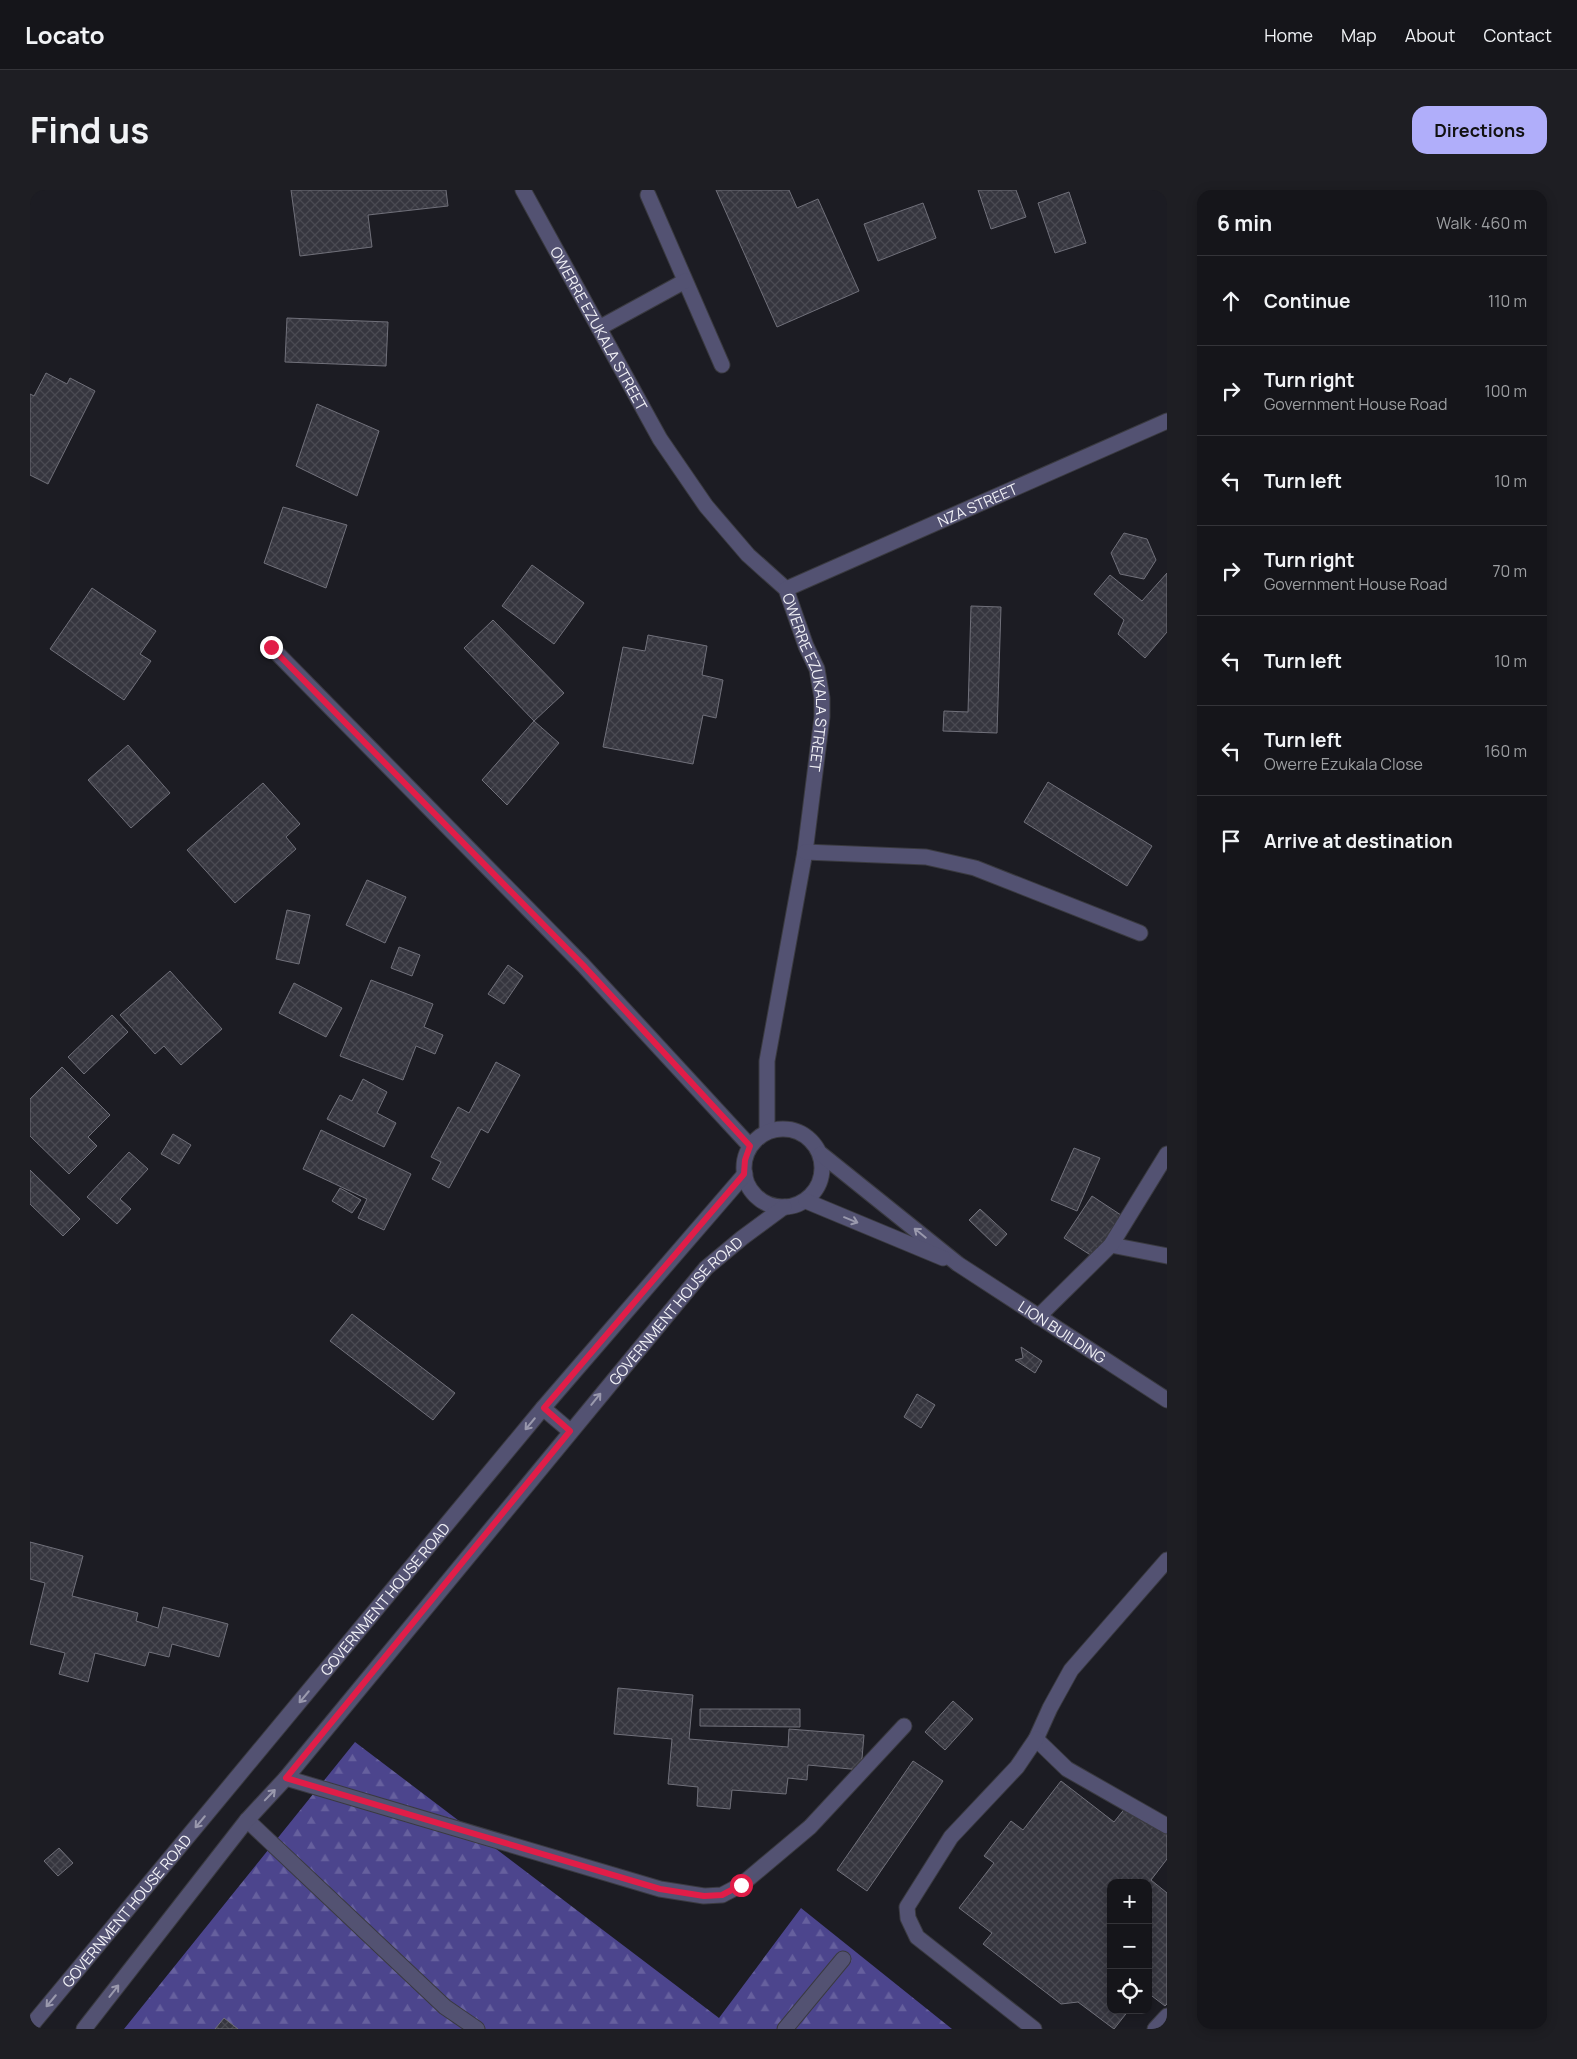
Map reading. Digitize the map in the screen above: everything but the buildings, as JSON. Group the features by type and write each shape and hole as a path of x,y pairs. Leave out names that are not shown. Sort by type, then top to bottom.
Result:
{"street":[{"name":"OWERRE EZUKALA STREET","path":"523,190 660,438 706,506 748,555 786,589 806,646 817,669 822,698 822,717 805,852 767,1061 766,1132"},
{"path":"648,196 722,365"},
{"path":"599,328 685,281"},
{"name":"NZA STREET","path":"786,589 1167,421"},
{"path":"271,647 583,965 750,1146"},
{"path":"805,852 926,856 975,868 1140,933"},
{"path":"783,1128 799,1131 813,1140 822,1154 822,1180 806,1201 796,1206 773,1206 754,1194 748,1185 744,1174 745,1160 750,1146 766,1132 783,1128"},
{"name":"LION BUILDING","path":"822,1154 958,1264 1167,1400"},
{"path":"1038,1317 1111,1245 1167,1154"},
{"name":"GOVERNMENT HOUSE ROAD","path":"30,2027 544,1408 744,1174"},
{"name":"LION BUILDING","path":"806,1201 958,1264"},
{"name":"GOVERNMENT HOUSE ROAD","path":"84,2029 247,1820 286,1778 706,1268 784,1207"},
{"path":"1111,1245 1167,1256"},
{"path":"544,1408 570,1431"},
{"path":"1034,2029 917,1937 908,1918 906,1907 951,1837 1017,1767 1036,1739 1050,1708 1071,1670 1167,1560"},
{"path":"286,1778 660,1889 704,1896 722,1895 747,1881 810,1826 904,1726"},
{"path":"1036,1739 1067,1769 1167,1826"},
{"path":"247,1820 445,2007 477,2029"},
{"path":"785,2029 843,1959"},
{"path":"1155,2029 1167,2016"}],"green space":[{"path":"355,1742 719,2018 801,1908 952,2029 124,2029"}],"route":[{"path":"271,647 583,965 750,1146 745,1160 744,1174 544,1408 570,1431 286,1778 660,1889 704,1896 722,1895 741,1885"}]}
